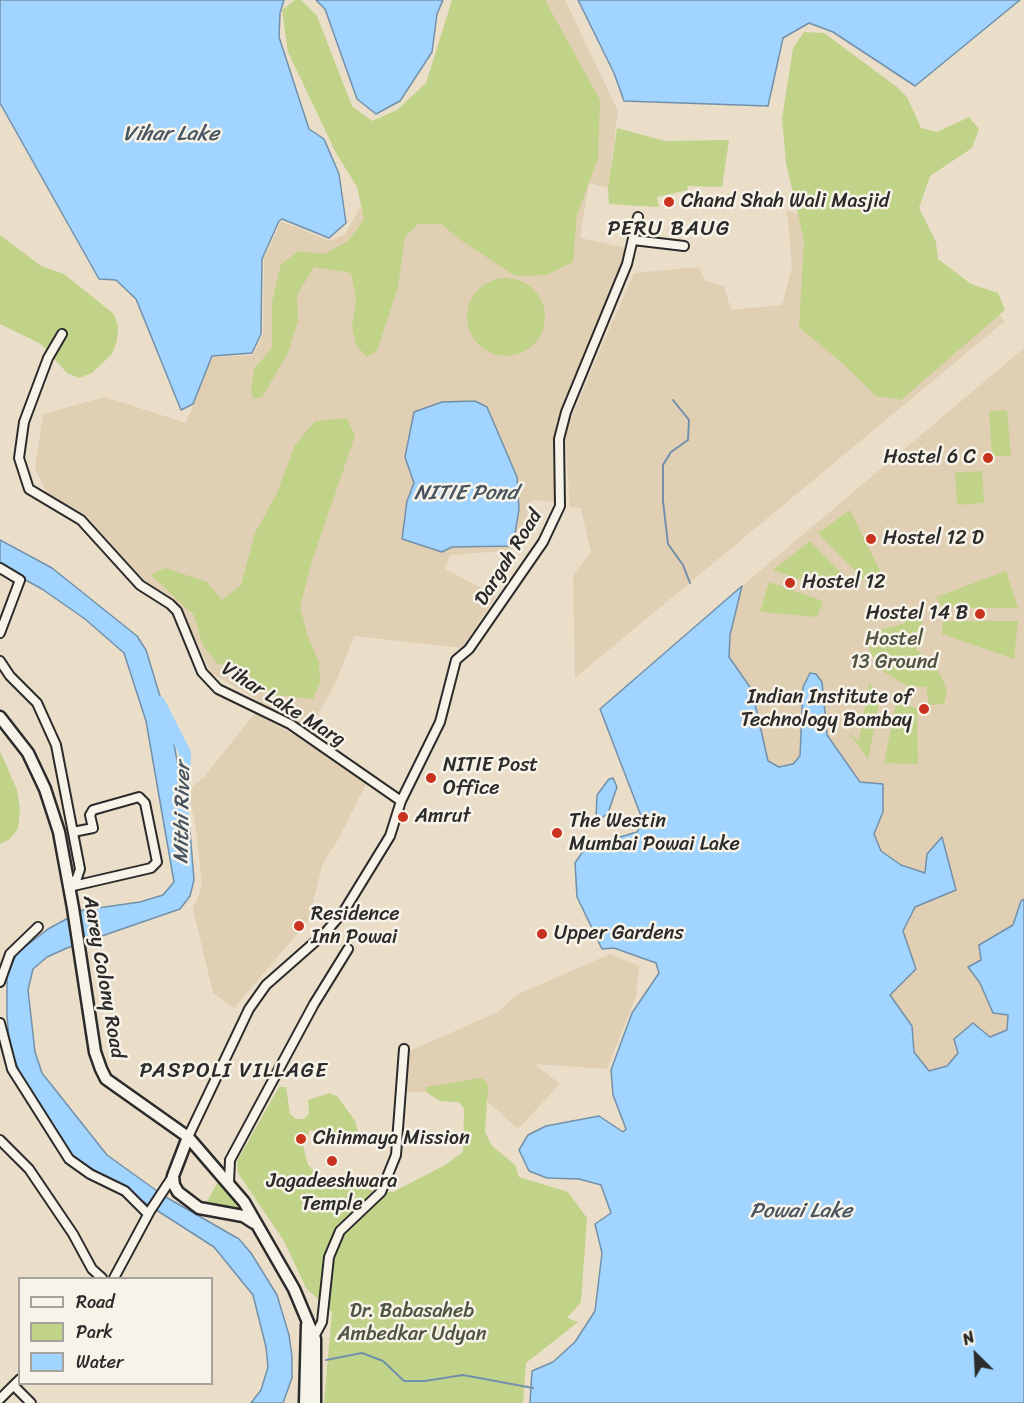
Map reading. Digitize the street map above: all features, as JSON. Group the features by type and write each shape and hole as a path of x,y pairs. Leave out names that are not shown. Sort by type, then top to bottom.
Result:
{"main road":[{"name":"Aarey Colony Road","path":"0,717 28,753 45,789 58,832 73,908 95,1052 106,1079 188,1137 229,1184 258,1226 294,1289 308,1322 310,1339"},
{"path":"188,1137 173,1176 178,1192 199,1208 243,1216 258,1226"},
{"path":"304,1403 310,1339"},
{"path":"310,1339 315,1403"}],"street":[{"name":"Dargah Road","path":"188,1137 249,1009 266,985 325,933 344,911 390,836 401,801 440,722 456,660 469,649 543,542 560,506 559,440 566,412 627,264 638,217"},
{"path":"633,240 684,246"},
{"name":"Vihar Lake Marg","path":"62,334 48,358 24,422 19,458 29,489 81,520 140,585 171,604 177,611 202,672 218,689 290,724 401,801"},
{"path":"0,568 20,580 0,633"},
{"path":"0,661 10,676 37,703 56,745 80,869 77,878 69,888"},
{"path":"69,888 151,868 157,862 145,803 138,798 93,810 90,815 93,828 73,832"},
{"path":"0,982 10,954 38,927"},
{"path":"229,1184 231,1160 314,1004 348,949"},
{"path":"0,1023 12,1069 69,1159 90,1174 125,1191 149,1212"},
{"path":"310,1339 322,1322 329,1257 340,1231 381,1192 396,1155 404,1049"},
{"path":"0,1140 29,1169 68,1224 92,1269 101,1277"},
{"path":"115,1277 149,1212 173,1176"},
{"path":"0,1399 18,1381"},
{"path":"17,1389 31,1403"}],"shaded area":[{"path":"461,0 565,0 618,111 608,188 589,183 580,238 627,248 594,337 556,423 558,489 555,502 532,500 515,550 450,555 445,569 496,596 462,648 354,636 335,684 309,730 211,673 179,604 145,581 84,513 48,495 35,469 43,414 105,397 186,423 212,357 253,355 263,334 264,259 281,221 330,241 345,234 417,108"},
{"path":"787,210 945,272 977,289 1005,321 575,678 573,575 591,552 581,508 570,507 565,432 634,273 699,267 705,281 724,286 731,310 782,305 792,267"},
{"name":"Indian Institute of Technology Bombay","path":"1024,348 1024,899 1021,901 1013,925 979,945 981,960 968,967 980,983 993,1013 1009,1014 1007,1030 958,1053 947,1067 929,1071 914,1052 912,1026 890,995 916,969 902,931 915,907 926,873 901,865 881,851 874,834 883,812 827,735 822,682 803,687 800,756 793,764 778,767 768,761 760,728 729,657 730,635 742,586"},
{"path":"255,713 334,757 367,782 339,838 323,863 308,921 234,1008 213,993 193,909 202,886 197,835 188,790 204,777"},
{"path":"610,954 639,966 636,996 607,1069 534,1064 560,1084 518,1129 478,1093 406,1092 407,1052 498,1012 516,995"}],"green space":[{"path":"295,0 301,0 317,16 352,106 372,121 397,110 426,83 452,0 545,0 600,100 598,158 577,215 573,262 547,275 515,276 462,241 441,224 418,224 405,237 398,287 377,351 367,357 356,345 352,327 356,299 351,273 314,267 297,295 298,321 288,353 262,397 254,399 251,392 254,369 272,348 272,302 281,264 299,251 324,254 348,241 364,219 357,187 336,153 288,52 282,10"},
{"path":"804,32 824,33 897,87 907,97 921,128 937,132 969,117 979,129 972,148 930,176 919,208 936,242 938,259 971,284 998,293 1005,310 901,400 876,396 841,362 799,327 804,241 786,163 782,119 793,48"},
{"path":"617,128 665,141 729,140 722,187 687,186 688,190 657,197 659,207 609,204 608,188"},
{"path":"0,235 41,266 64,274 114,314 118,327 117,341 112,354 92,373 79,378 67,373 41,344 0,324"},
{"path":"506,278 521,281 538,295 545,317 542,332 528,349 506,356 491,353 474,339 467,317 470,302 484,285"},
{"path":"1007,410 1011,456 992,456 989,411"},
{"path":"347,418 355,436 312,561 300,607 308,637 319,662 320,683 313,699 276,695 250,680 237,665 218,664 203,646 194,615 151,575 165,568 207,582 222,600 241,585 255,533 277,493 295,445 315,421"},
{"path":"982,471 984,503 957,505 955,473"},
{"path":"850,510 881,573 867,583 818,533"},
{"path":"810,541 849,581 828,589 773,570"},
{"path":"1006,571 1018,608 943,608 936,597"},
{"path":"769,582 823,601 817,617 760,612"},
{"name":"Hostel 13 Ground","path":"913,615 923,622 912,640 917,650 934,664 944,682 947,692 944,704 929,705 926,687 907,686 881,670 869,650 879,630 902,624"},
{"path":"943,621 1018,621 1014,659 942,634"},
{"name":"Hostel 13 Ground","path":"869,683 880,697 868,759 849,733 859,741"},
{"name":"Hostel 13 Ground","path":"896,704 917,708 918,764 884,763"},
{"path":"0,751 17,790 20,810 18,829 10,839 0,844"},
{"name":"Dr. Babasaheb Ambedkar Udyan","path":"480,1078 485,1080 488,1087 485,1132 492,1146 515,1165 519,1177 568,1192 587,1218 581,1302 567,1318 578,1322 526,1363 523,1403 324,1403 332,1312 306,1288 284,1241 238,1173 237,1161 279,1087 286,1087 290,1114 296,1119 304,1119 309,1114 308,1100 330,1093 338,1097 355,1121 359,1135 353,1138 339,1137 310,1130 303,1145 308,1165 316,1173 376,1192 393,1192 445,1165 463,1152 464,1109 459,1102 440,1101 426,1092 426,1087"},
{"path":"219,1180 241,1212 205,1205"}],"water":[{"name":"Vihar Lake","path":"0,0 284,0 280,13 279,37 309,129 324,139 339,174 346,223 329,238 282,219 279,221 262,259 261,334 252,353 212,356 193,404 181,410 136,299 116,280 99,279 0,103"},
{"path":"316,0 443,0 437,14 432,52 400,101 376,114 357,99 325,9"},
{"path":"578,0 1020,0 915,86 833,32 809,23 783,38 768,106 624,101 614,73"},
{"name":"NITIE Pond","path":"475,401 487,407 517,477 519,509 513,546 452,547 442,552 402,539 407,501 414,483 405,457 414,412 442,402"},
{"path":"0,540 52,568 137,636 146,650 173,739 190,831 194,880 190,896 180,909 67,948 47,957 33,969 28,990 35,1052 42,1073 107,1155 164,1196 239,1239 251,1253 277,1295 289,1335 292,1378 283,1403 251,1403 261,1390 268,1367 266,1347 253,1295 214,1247 69,1154 52,1131 10,1050 7,976 17,953 48,929 83,910 140,902 163,895 174,882 146,721 124,653 85,619 42,589 0,566"},
{"name":"Powai Lake","path":"742,586 730,635 729,657 752,690 768,761 779,767 793,764 800,756 803,687 810,673 816,674 822,682 827,735 860,782 883,784 883,812 874,834 881,851 901,865 925,873 927,854 942,837 956,890 915,907 903,931 916,969 890,995 912,1026 914,1052 929,1071 947,1066 958,1053 954,1039 973,1023 990,1037 1007,1030 1008,1015 993,1013 980,983 968,967 981,960 979,945 1013,925 1021,901 1024,899 1024,1403 530,1403 532,1371 553,1362 575,1342 595,1311 602,1253 595,1224 611,1213 601,1185 579,1179 547,1178 529,1171 519,1150 528,1135 546,1126 599,1116 623,1132 626,1129 613,1095 611,1070 632,1013 659,973 656,963 614,948 602,949 577,897 575,863 586,847 637,832 643,821 600,709"},
{"path":"613,778 617,787 608,813 599,820 596,819 597,795 609,779"}],"waterway":[{"path":"673,400 689,420 688,440 671,452 663,465 663,501 668,544 683,565 690,583"},
{"name":"Mithi River","path":"159,702 185,753 183,814"},
{"path":"326,1360 362,1353 383,1361 404,1381 425,1381 463,1375 533,1388"}],"place":[{"name":"Chand Shah Wali Masjid","path":"669,202"},
{"name":"Hostel 6 C","path":"988,458"},
{"name":"Hostel 12 D","path":"871,539"},
{"name":"Hostel 12","path":"790,583"},
{"name":"Hostel 14 B","path":"980,614"},
{"name":"Indian Institute of Technology Bombay","path":"924,709"},
{"name":"NITIE Post Office","path":"431,778"},
{"name":"Amrut","path":"403,817"},
{"name":"The Westin Mumbai Powai Lake","path":"557,833"},
{"name":"Residence Inn Powai","path":"299,926"},
{"name":"Upper Gardens","path":"542,934"},
{"name":"Chinmaya Mission","path":"301,1139"},
{"name":"Jagadeeshwara Temple","path":"332,1161"}],"district":[{"name":"PERU BAUG","path":"669,230"},
{"name":"PASPOLI VILLAGE","path":"234,1072"}]}
